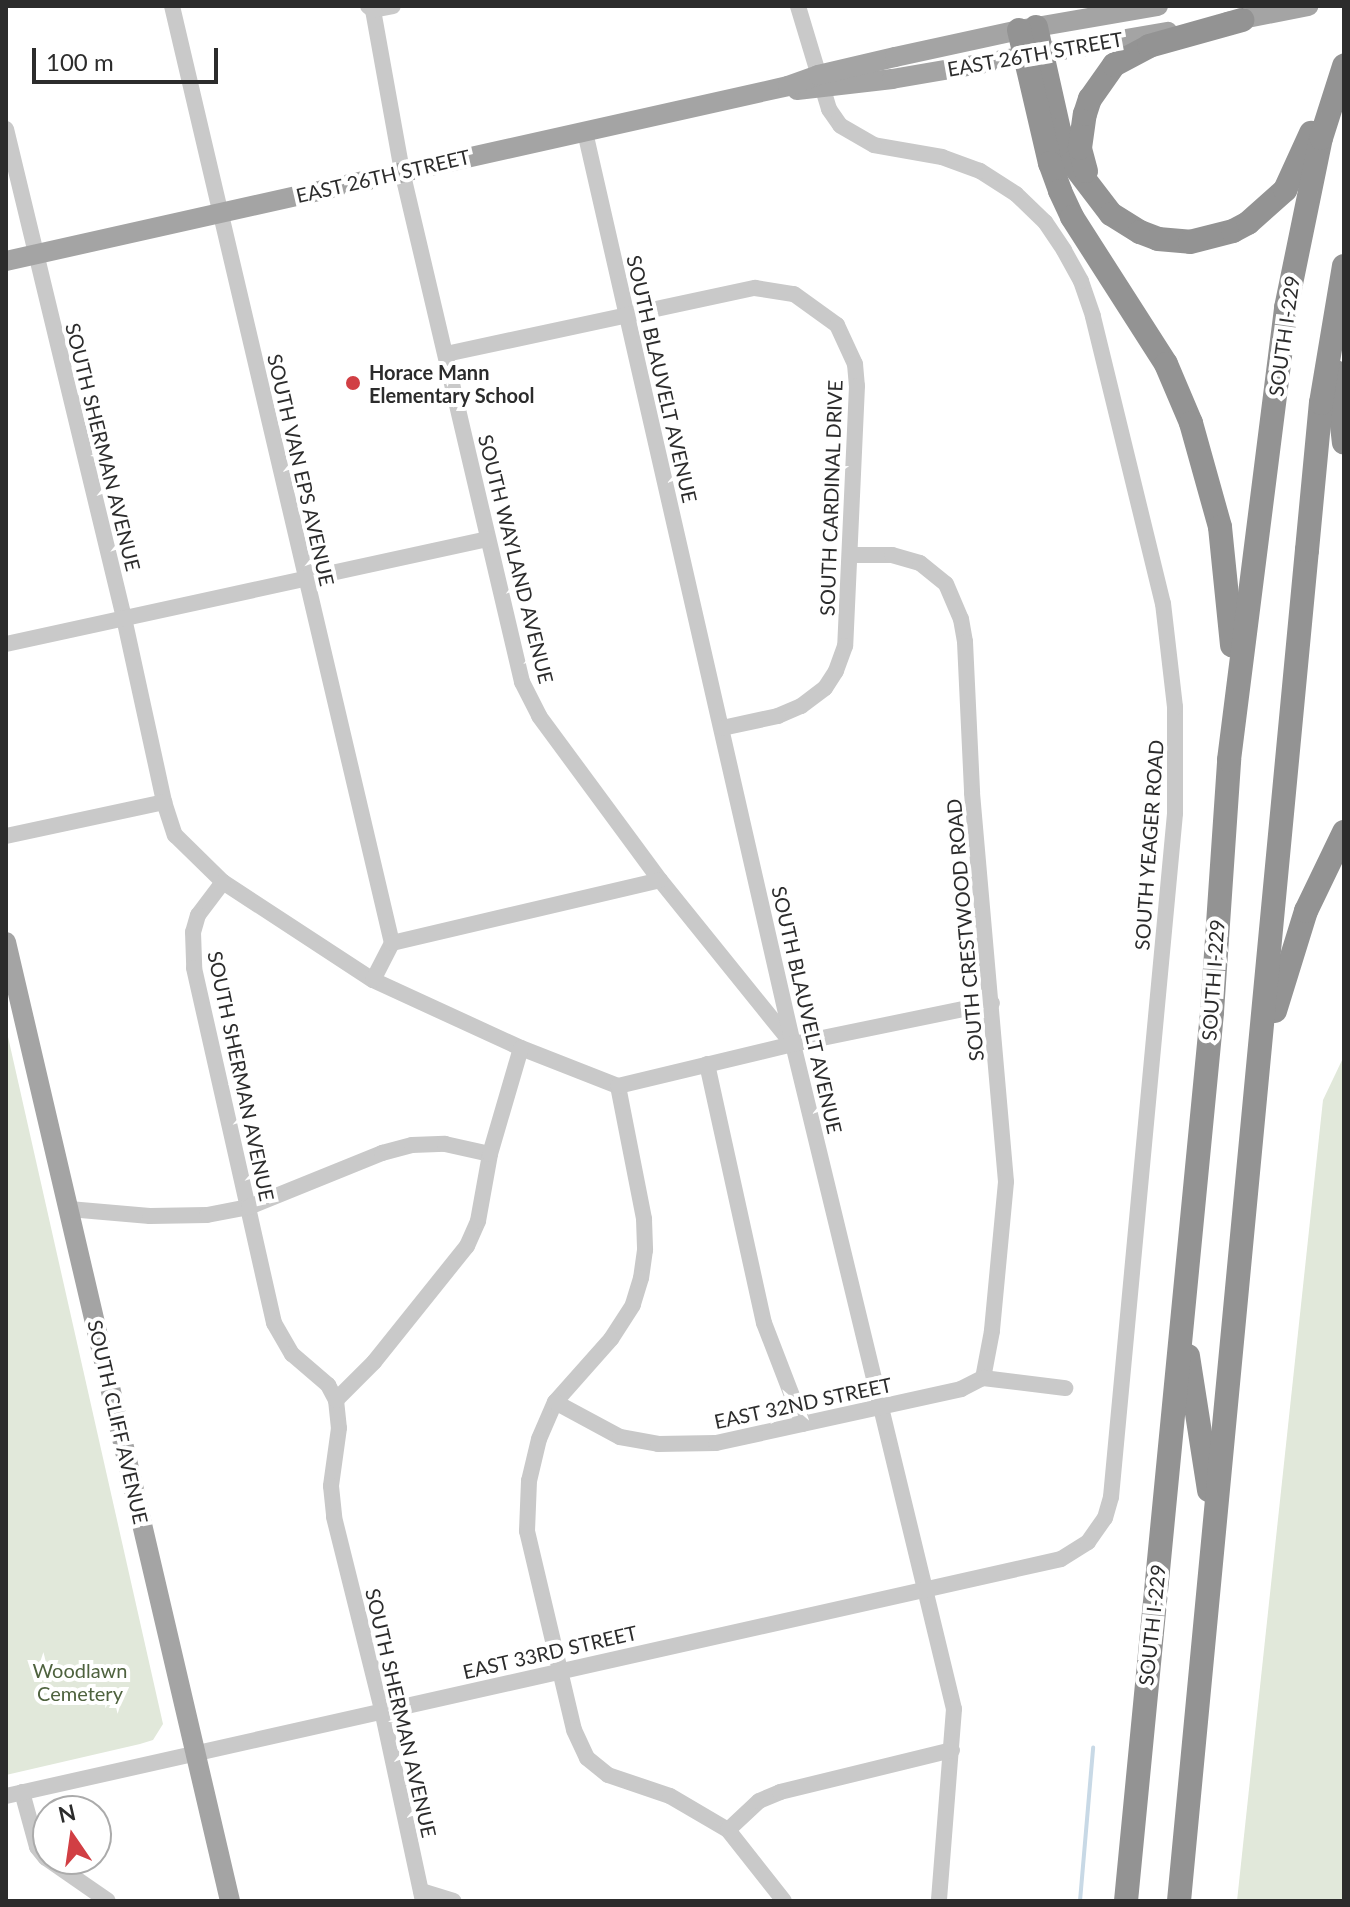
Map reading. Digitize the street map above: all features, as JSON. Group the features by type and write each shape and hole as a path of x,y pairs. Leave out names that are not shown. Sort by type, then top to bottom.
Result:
{"highway":[{"path":"1100,202 1085,166 1080,134 1090,99 1107,73 1149,46 1242,20"},
{"path":"1027,29 1060,191 1072,217 1166,364 1202,457 1220,527 1229,604 1229,760"},
{"path":"1033,54 1064,147 1100,202 1140,232 1173,242 1211,238 1248,223 1285,190 1344,57"},
{"name":"SOUTH I-229","path":"1126,1901 1212,1012 1229,760 1286,308 1321,138 1344,66"},
{"path":"1344,266 1336,362 1344,443"},
{"path":"1179,1901 1321,403 1344,266"},
{"path":"1250,1163 1283,978 1306,911 1344,832"},
{"path":"1183,1318 1214,1525"}],"main road":[{"name":"EAST 26TH STREET","path":"821,81 1027,29 1158,6"},
{"name":"EAST 26TH STREET","path":"6,261 761,92 821,81 1033,54 1305,7"},
{"name":"SOUTH CLIFF AVENUE","path":"6,942 230,1901"}],"street":[{"name":"SOUTH VAN EPS AVENUE","path":"172,6 392,943"},
{"path":"371,8 393,6"},
{"name":"SOUTH YEAGER ROAD","path":"798,6 829,109 854,136 874,145 942,157 980,171 1016,194 1045,222 1064,250 1081,281 1093,316 1163,604 1175,707 1174,827 1111,1497 1105,1518 1095,1534"},
{"name":"SOUTH WAYLAND AVENUE","path":"371,8 402,171 522,682 533,705 660,880 793,1044"},
{"name":"SOUTH SHERMAN AVENUE","path":"6,129 124,618 164,802 175,835 223,882 198,915 192,950 274,1323 292,1354 328,1385 336,1400 339,1428 331,1486 334,1517 382,1710 422,1896"},
{"name":"SOUTH BLAUVELT AVENUE","path":"585,132 793,1044 884,1406 954,1709 939,1901"},
{"name":"SOUTH CARDINAL DRIVE","path":"446,354 755,288 794,294 837,325 855,364 857,386 845,646 836,671 825,688 801,706 778,716 722,728"},
{"path":"6,644 488,539"},
{"name":"SOUTH CRESTWOOD ROAD","path":"850,555 892,555 920,563 946,584 961,619 972,793 1006,1182 992,1331 983,1378"},
{"path":"6,836 164,802"},
{"path":"373,980 392,943 660,880"},
{"path":"223,882 373,980 521,1048 618,1086 793,1044 992,1003"},
{"path":"336,1400 374,1362 467,1246 482,1207 490,1154 521,1048"},
{"path":"707,1064 764,1323 803,1424"},
{"path":"618,1086 644,1219 645,1250 641,1278 633,1305 611,1339 555,1402 539,1439 529,1481 527,1531 574,1730 587,1758 608,1775 670,1796 728,1830 784,1901"},
{"path":"69,1209 179,1216 249,1207 382,1153 412,1145 445,1144 490,1154"},
{"name":"EAST 32ND STREET","path":"555,1402 620,1437 658,1444 716,1443 961,1389 983,1378 1065,1388"},
{"name":"EAST 33RD STREET","path":"14,1794 1061,1559 1095,1534"},
{"path":"728,1830 759,1801 780,1792 952,1750"},
{"path":"14,1794 37,1847 46,1858 108,1901"},
{"path":"422,1896 453,1901"}],"green space":[{"name":"Woodlawn Cemetery","path":"6,1028 163,1724 153,1740 6,1775"},
{"path":"1344,1056 1344,1901 1237,1901 1323,1100"}],"waterway":[{"path":"1080,1901 1093,1748"}],"place":[{"name":"Horace Mann Elementary School","path":"353,383"}]}
